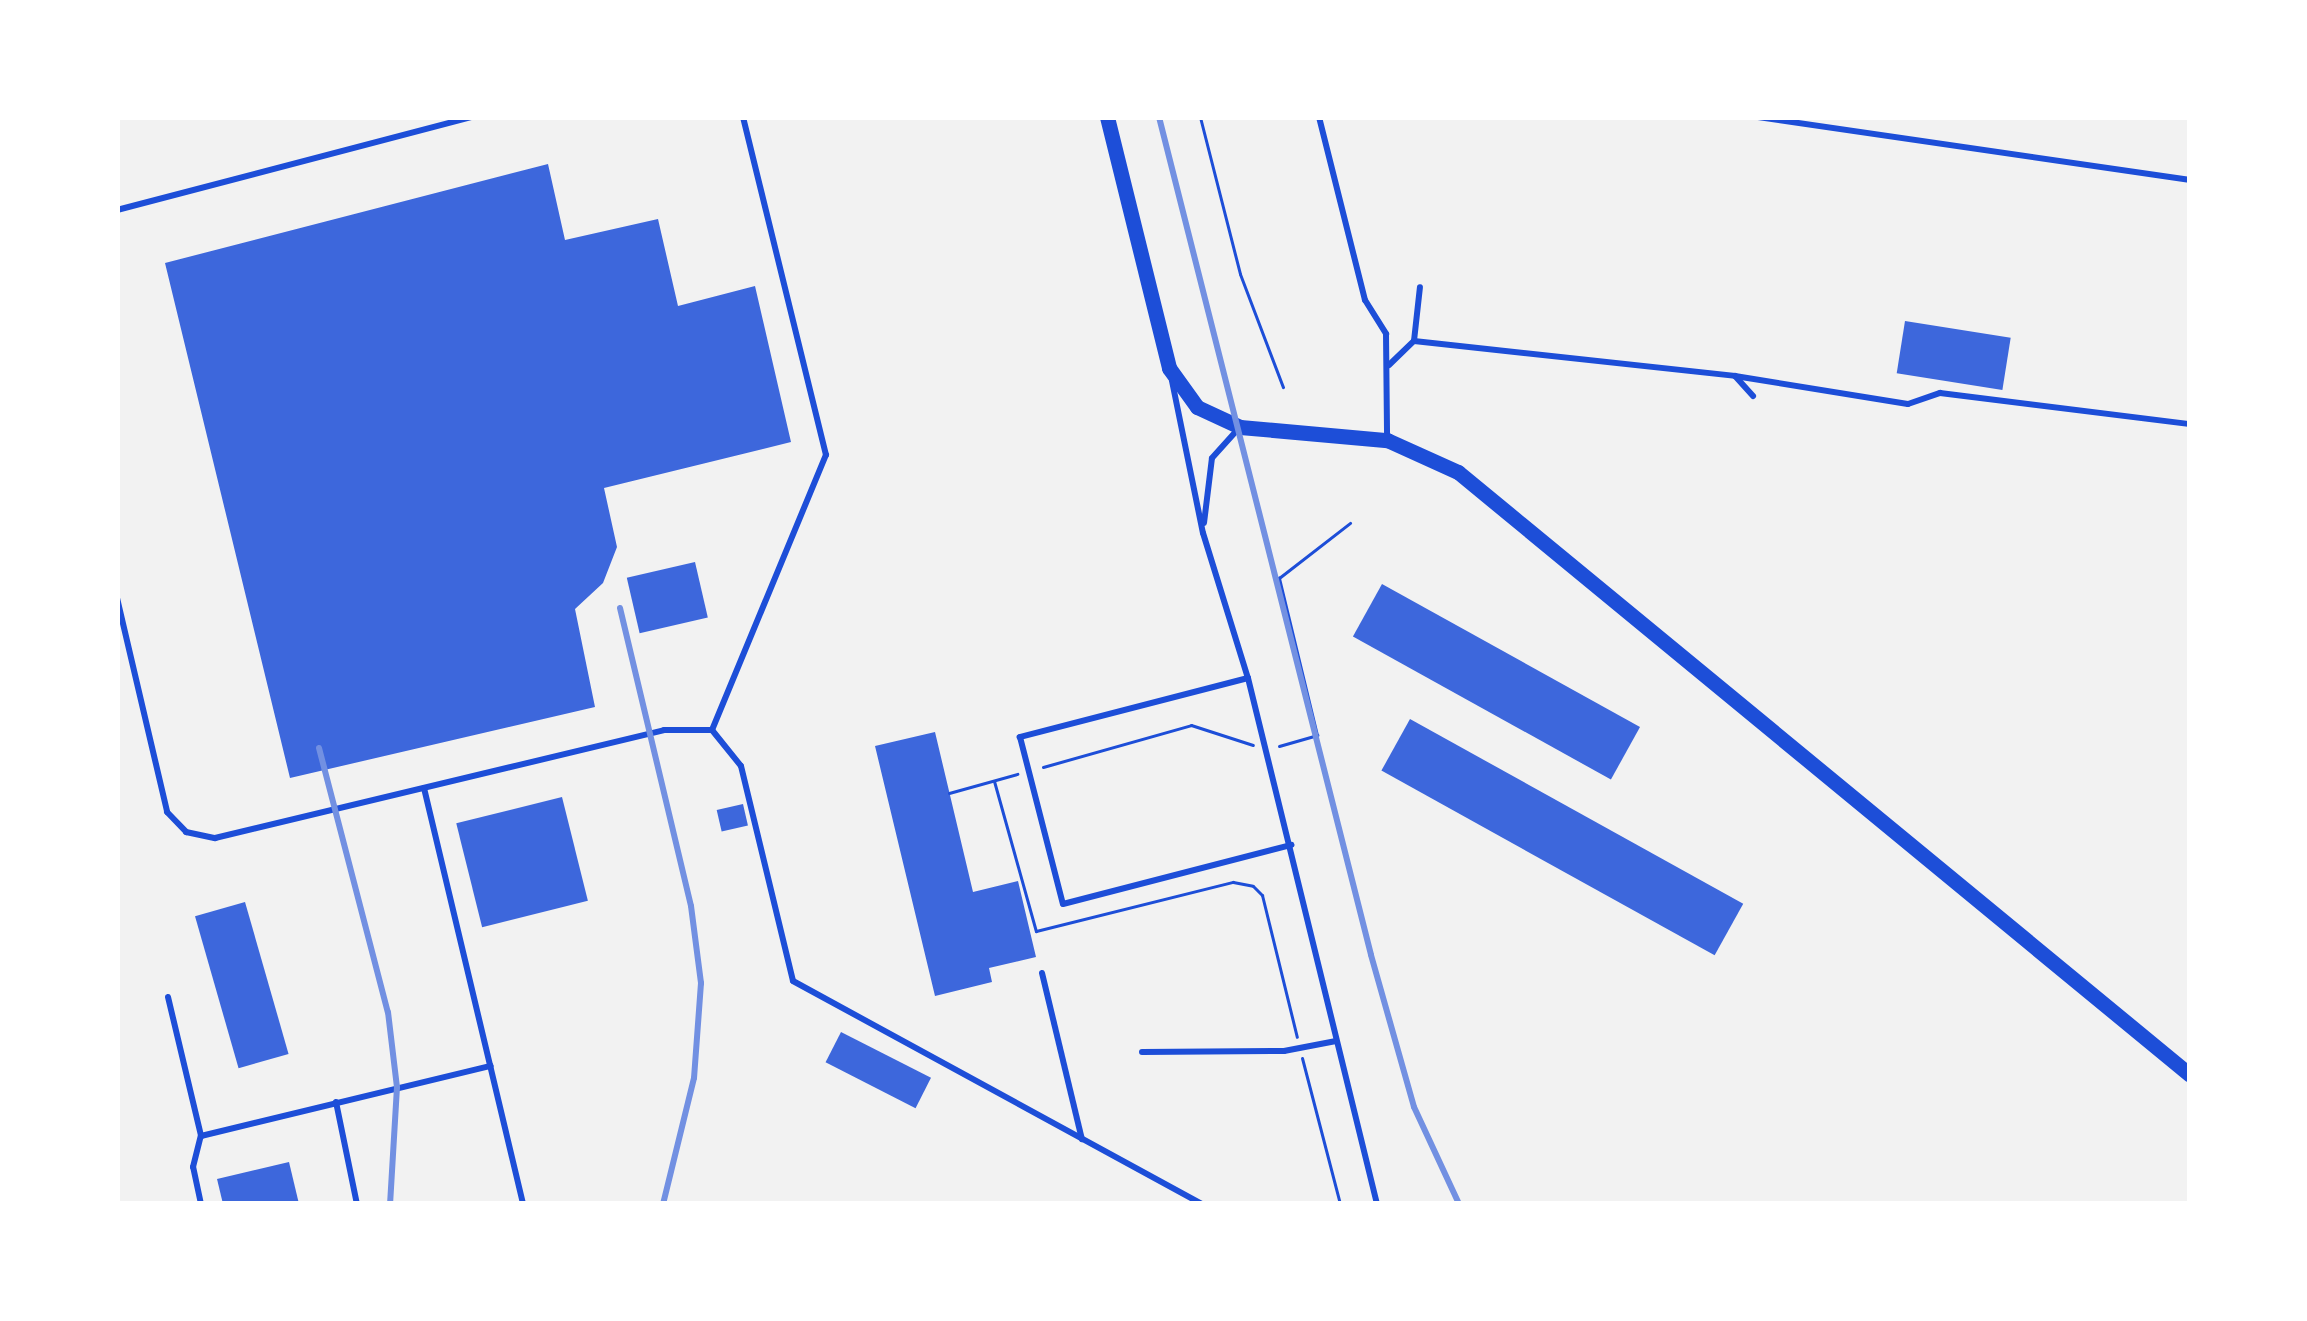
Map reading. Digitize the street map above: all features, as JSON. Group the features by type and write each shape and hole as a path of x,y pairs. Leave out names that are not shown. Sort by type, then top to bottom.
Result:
{"main road":[{"path":"1107,117 1169,368 1197,407 1240,427 1387,440 1458,472 2190,1075"}],"lane":[{"path":"117,210 472,117"},
{"path":"712,730 826,455 743,117"},
{"path":"1319,117 1366,299 1387,334 1387,440"},
{"path":"1757,117 2190,180"},
{"path":"1389,365 1414,341 1420,287"},
{"path":"1414,341 1735,376 1908,404 1940,393 2190,424"},
{"path":"1169,368 1203,533 1248,678 1377,1204"},
{"path":"1735,376 1754,396"},
{"path":"1203,533 1212,458 1240,427"},
{"path":"117,598 167,812 186,832 215,838 664,730 712,730"},
{"path":"1248,678 1020,737 1063,904 1291,845"},
{"path":"712,730 741,766 793,981 1202,1204"},
{"path":"424,788 523,1204"},
{"path":"1042,973 1082,1139"},
{"path":"168,997 201,1136 193,1167 202,1204"},
{"path":"1142,1052 1300,1048 1336,1041"},
{"path":"201,1136 491,1066"},
{"path":"336,1102 357,1204"}],"path":[{"path":"1200,117 1240,274 1283,387"},
{"path":"1317,735 1279,578 1350,523"},
{"path":"949,794 1191,725"},
{"path":"994,781 1036,931 1232,882 1252,886 1262,895 1340,1204"}],"building":[{"path":"548,164 565,240 658,219 678,306 755,286 791,442 604,488 617,547 603,583 575,609 595,707 290,778 165,263"},
{"path":"1905,321 2011,338 2002,390 1897,373"},
{"path":"695,562 708,618 640,633 627,578"},
{"path":"1382,584 1640,727 1611,779 1353,636"},
{"path":"1410,719 1743,904 1715,955 1381,771"},
{"path":"935,732 973,892 1018,881 1036,957 989,968 992,982 935,996 875,746"},
{"path":"562,797 588,901 482,927 456,823"},
{"path":"743,804 748,825 722,832 717,810"},
{"path":"245,902 289,1054 239,1068 195,916"},
{"path":"841,1032 931,1078 916,1108 826,1062"},
{"path":"289,1162 299,1204 223,1204 217,1179"}],"railway":[{"path":"1159,117 1371,955 1414,1107 1459,1204"},
{"path":"620,608 691,906 701,983 694,1078 663,1204"},
{"path":"319,748 388,1012 397,1087 390,1204"}]}
